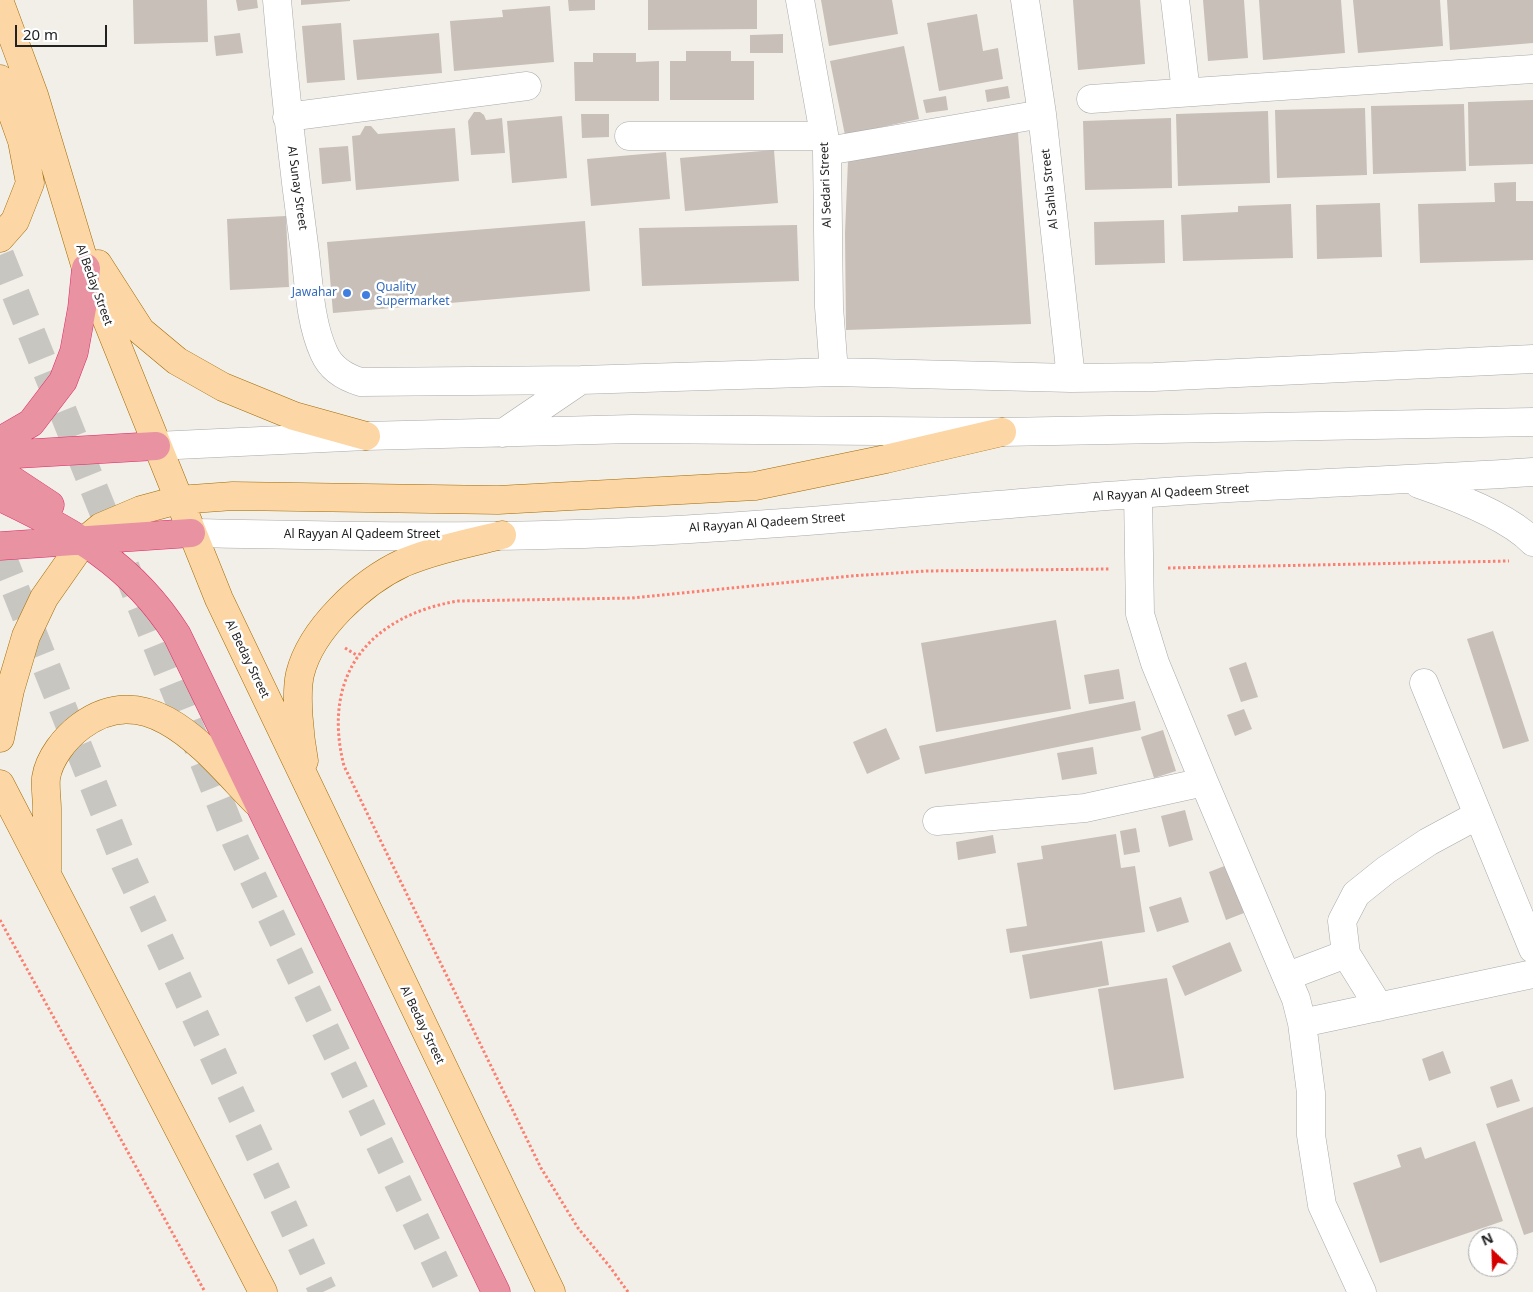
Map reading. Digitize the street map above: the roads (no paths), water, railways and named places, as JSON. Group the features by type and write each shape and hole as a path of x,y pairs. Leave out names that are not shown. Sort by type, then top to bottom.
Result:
{"highway":[{"path":"0,441 31,423 62,381 74,352 82,308 86,268"},
{"path":"0,455 156,446"},
{"path":"0,472 93,534 159,606 177,635 496,1292"},
{"path":"0,497 43,517 93,534"},
{"name":"Al Rayyan Al Qadeem Street","path":"0,546 93,534 133,537 191,533"}],"main road":[{"name":"Al Beday Street","path":"0,3 34,94 86,268 218,599 551,1292"},
{"path":"0,79 22,141 30,183 16,221 0,238"},
{"path":"64,194 85,242 111,287 141,332 177,361 223,387 294,416 366,436"},
{"path":"0,738 10,690 26,636 44,598 64,567 93,534 141,510 178,500 233,496 498,500 755,486 886,459 1002,432"},
{"path":"310,790 299,735 300,674 319,631 357,592 402,564 446,549 502,535"},
{"path":"47,874 46,777 55,754 70,734 89,720 113,712 137,710 161,716 183,728 259,805"},
{"path":"0,784 263,1292"}],"street":[{"name":"Al Sunay Street","path":"277,0 287,117 314,319 324,353 336,371 348,378 361,382 384,383 581,380"},
{"name":"Al Sedari Street","path":"800,0 825,144 829,318 834,372"},
{"name":"Al Sahla Street","path":"1026,0 1042,114 1070,378"},
{"path":"1175,0 1186,92"},
{"path":"1091,99 1533,69"},
{"path":"287,117 527,86"},
{"path":"629,136 825,144 1042,114"},
{"path":"503,433 581,380 834,372 1070,378 1164,376 1533,359"},
{"path":"156,446 366,436 632,429 1002,432 1533,422"},
{"name":"Al Rayyan Al Qadeem Street","path":"191,533 502,535 628,532 758,525 1138,494 1408,481 1533,472"},
{"path":"1408,481 1450,495 1489,513 1533,542"},
{"path":"1138,494 1140,614 1155,663 1288,976 1302,1023 1311,1093 1311,1135 1322,1205 1362,1292"},
{"path":"1424,683 1533,949"},
{"path":"937,822 1085,808 1204,782"},
{"path":"1379,1007 1346,954 1342,921 1356,894 1386,870 1428,842 1478,815"},
{"path":"1288,976 1346,954"},
{"path":"1302,1023 1533,974"}],"tunnel":[{"path":"0,255 236,842 450,1292"},
{"path":"0,551 125,864 323,1292"}],"place":[{"name":"Jawahar","path":"347,293"},
{"name":"Quality Supermarket","path":"366,295"}]}
